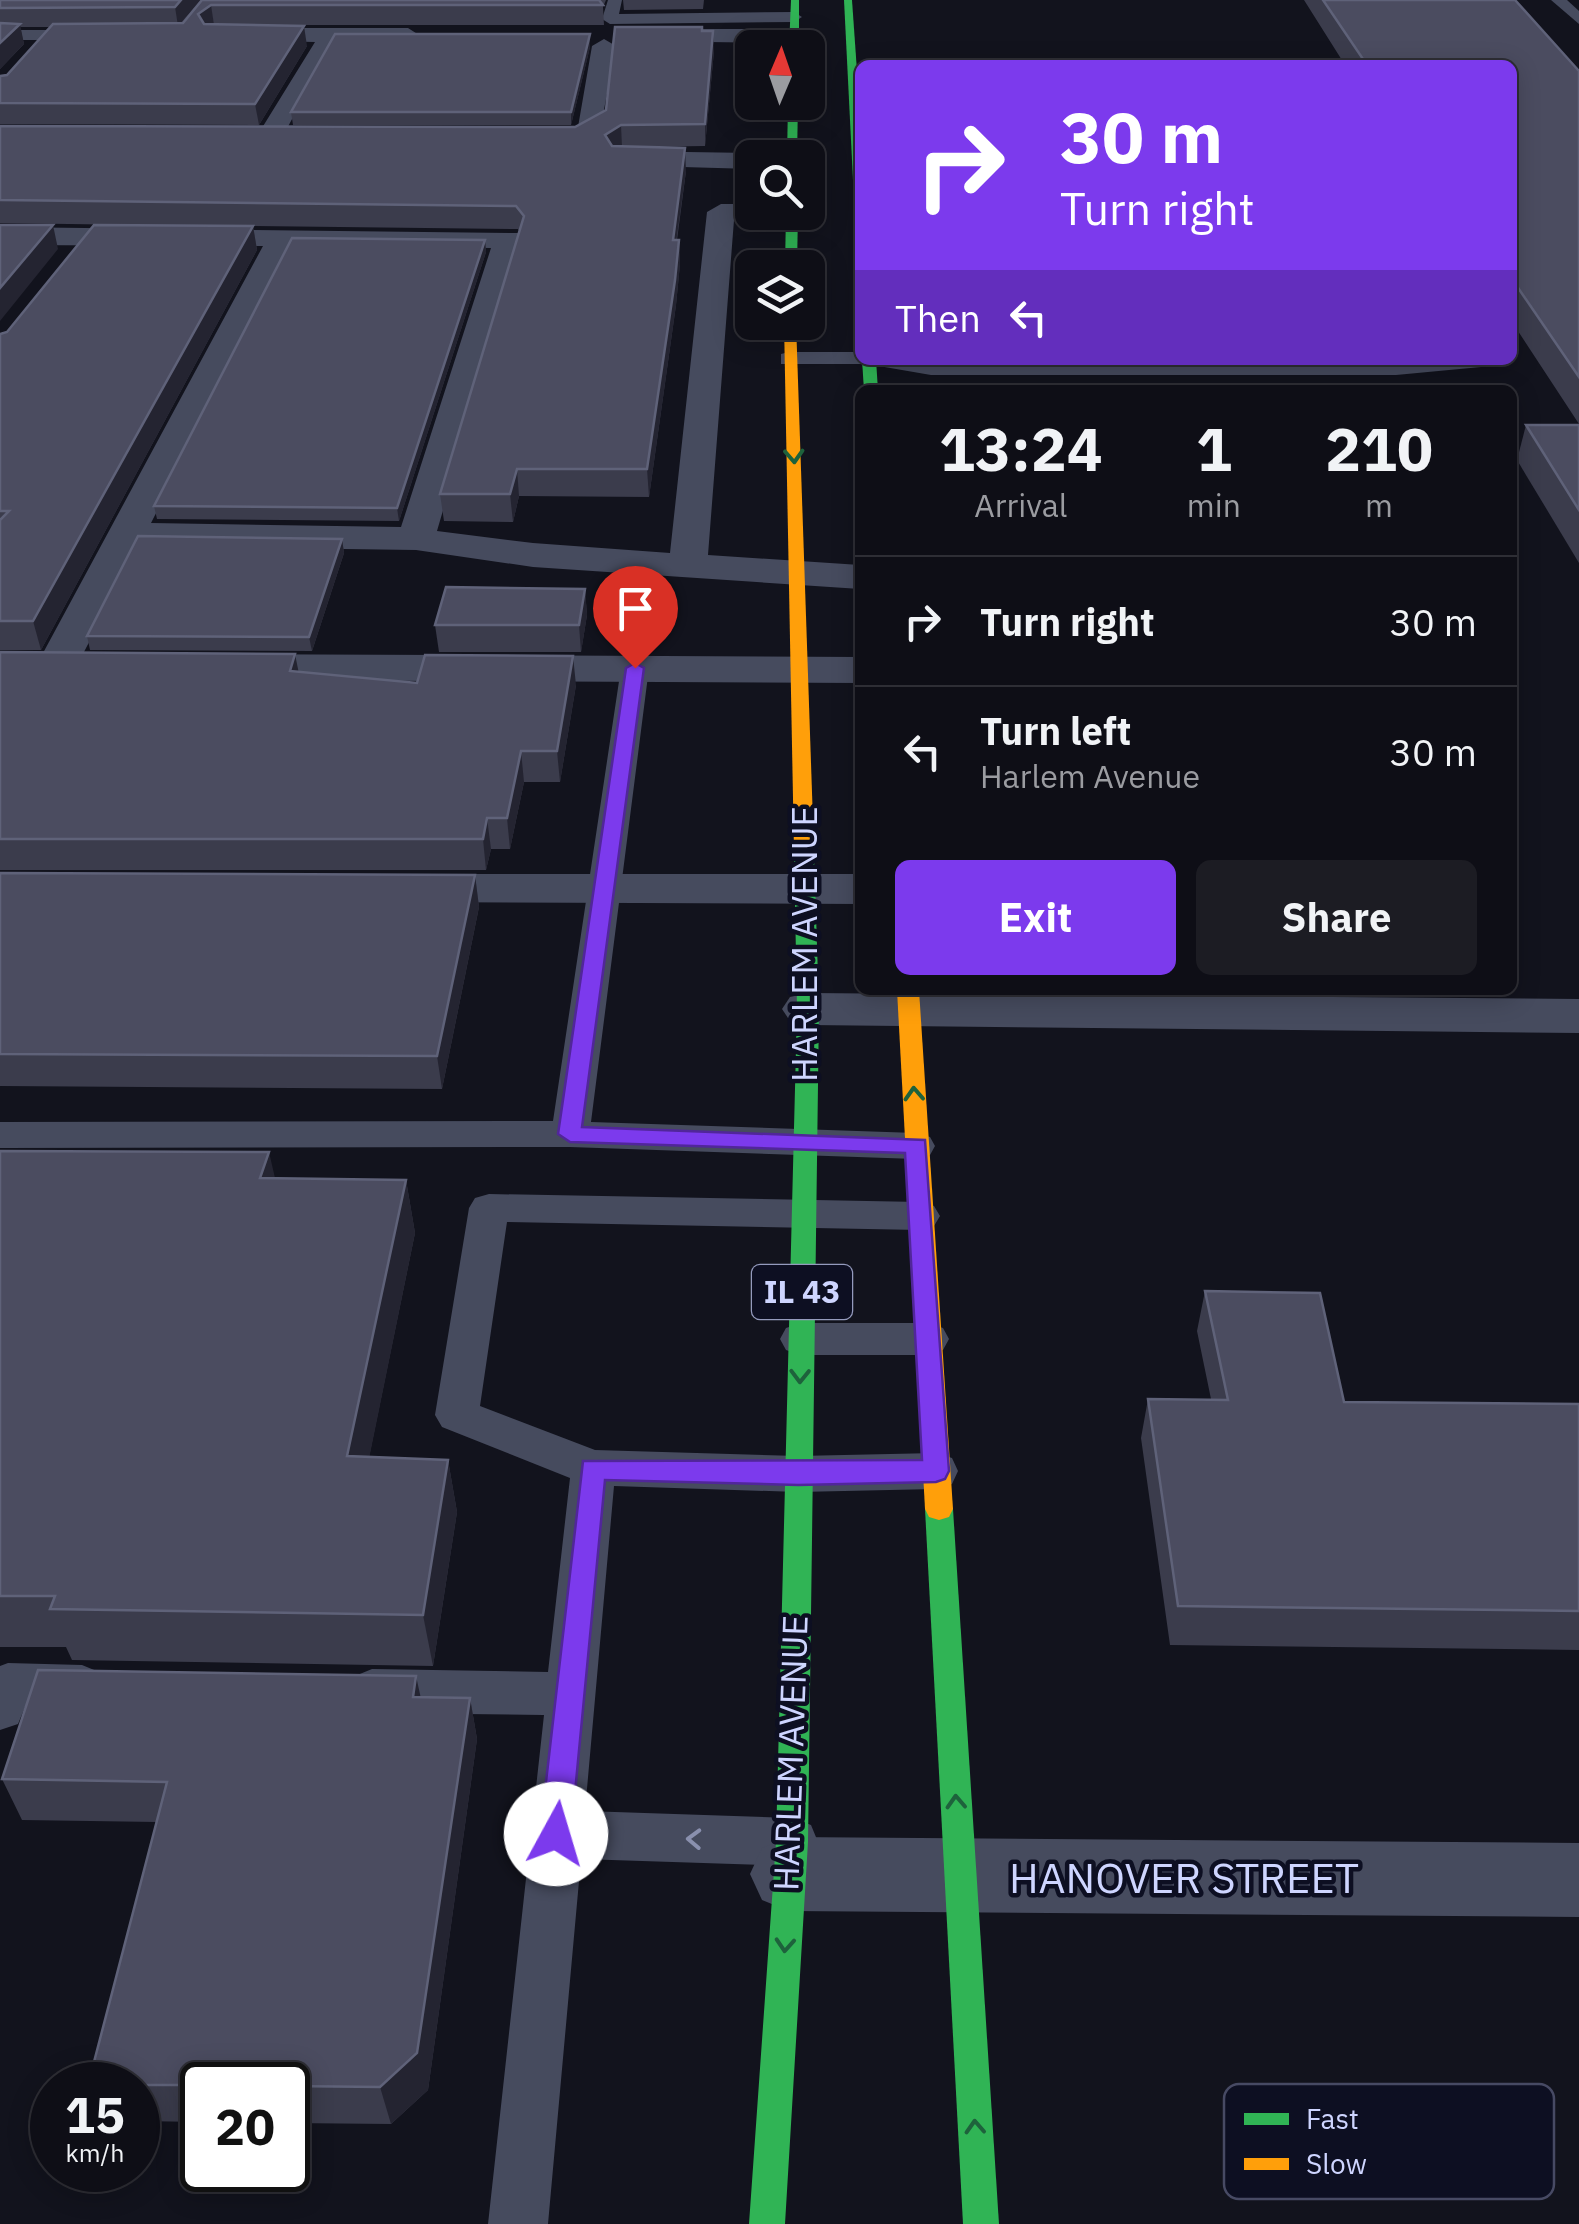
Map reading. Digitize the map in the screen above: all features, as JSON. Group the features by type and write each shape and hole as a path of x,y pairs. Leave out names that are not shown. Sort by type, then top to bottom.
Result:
{"main road":[{"path":"849,1 855,110"},
{"name":"HARLEM AVENUE","path":"767,2224 791,1858 808,1009 802,668 790,340"},
{"path":"908,1001 981,2224"}],"street":[{"path":"500,136 576,136 590,131 596,41 729,18 794,25"},
{"path":"216,35 432,36"},
{"path":"308,136 260,136 324,45"},
{"path":"622,159 735,160"},
{"path":"688,568 721,212 735,212"},
{"path":"0,236 508,239 416,538"},
{"path":"66,264 88,236"},
{"path":"58,666 282,237"},
{"path":"126,534 416,538 532,555 688,568 799,570 855,577"},
{"path":"176,666 855,670"},
{"path":"352,888 855,889"},
{"path":"808,1009 908,1001 1579,1016"},
{"name":"HANOVER STREET","path":"791,1858 960,1876 1579,1880"}],"lane":[{"path":"616,0 610,20 729,18"},
{"path":"1558,0 1579,19"},
{"path":"0,35 111,35"},
{"path":"790,359 855,359"},
{"path":"909,365 1428,365"},
{"path":"570,1134 635,668"},
{"path":"0,1135 570,1134 916,1146"},
{"path":"920,1216 490,1208 457,1415 593,1468 798,1474 936,1471"},
{"path":"801,1339 928,1339"},
{"path":"518,2224 593,1468"},
{"path":"0,1708 8,1685 124,1687"},
{"path":"318,1690 570,1694"},
{"path":"556,1834 791,1858"}],"building":[{"path":"0,0 181,0 175,7 0,8"},
{"path":"202,0 599,0 603,5 211,5 198,14 204,24 304,26 255,104 0,103 0,76 7,75 53,24 183,23"},
{"path":"1323,0 1515,0 1579,71 1579,377 1517,286 1517,60 1364,60"},
{"path":"0,23 20,24 0,43"},
{"path":"615,27 702,27 702,31 713,31 705,124 621,125 605,135 612,146 685,148 673,240 679,240 675,280 647,469 517,469 510,494 440,494 524,216 516,206 0,200 0,126 575,127 606,110"},
{"path":"335,34 590,34 571,112 291,112"},
{"path":"0,225 53,225 0,288"},
{"path":"94,225 253,226 33,621 0,621 0,520 9,511 0,511 0,334 7,332"},
{"path":"292,238 485,240 397,508 154,506"},
{"path":"1526,425 1579,425 1579,510"},
{"path":"138,536 342,539 309,637 87,636"},
{"path":"446,587 585,589 579,625 435,625"},
{"path":"0,652 295,654 290,671 417,683 425,655 573,656 557,751 521,751 507,818 487,818 483,839 0,839"},
{"path":"0,873 475,875 437,1056 0,1054"},
{"path":"0,1151 269,1152 260,1178 406,1180 347,1456 448,1460 423,1615 50,1609 55,1596 0,1596"},
{"path":"1205,1291 1320,1293 1344,1402 1579,1404 1579,1611 1178,1606 1148,1399 1228,1400"},
{"path":"38,1670 416,1676 413,1697 470,1698 417,2053 380,2087 310,2086 310,2062 180,2062 180,2085 160,2085 160,2062 94,2062 167,1782 2,1779"}],"traffic: fast":[{"path":"794,30 795,0"},
{"path":"848,0 855,117"},
{"path":"792,140 793,120"},
{"path":"791,250 792,230"},
{"path":"869,365 871,385"},
{"path":"767,2224 792,1842 808,1009 804,851"},
{"path":"939,1509 981,2224"}],"traffic: slow":[{"path":"790,340 804,851"},
{"path":"908,995 939,1509"}],"route":[{"path":"556,1834 593,1468 798,1474 936,1471 916,1146 570,1134 635,668"}]}
